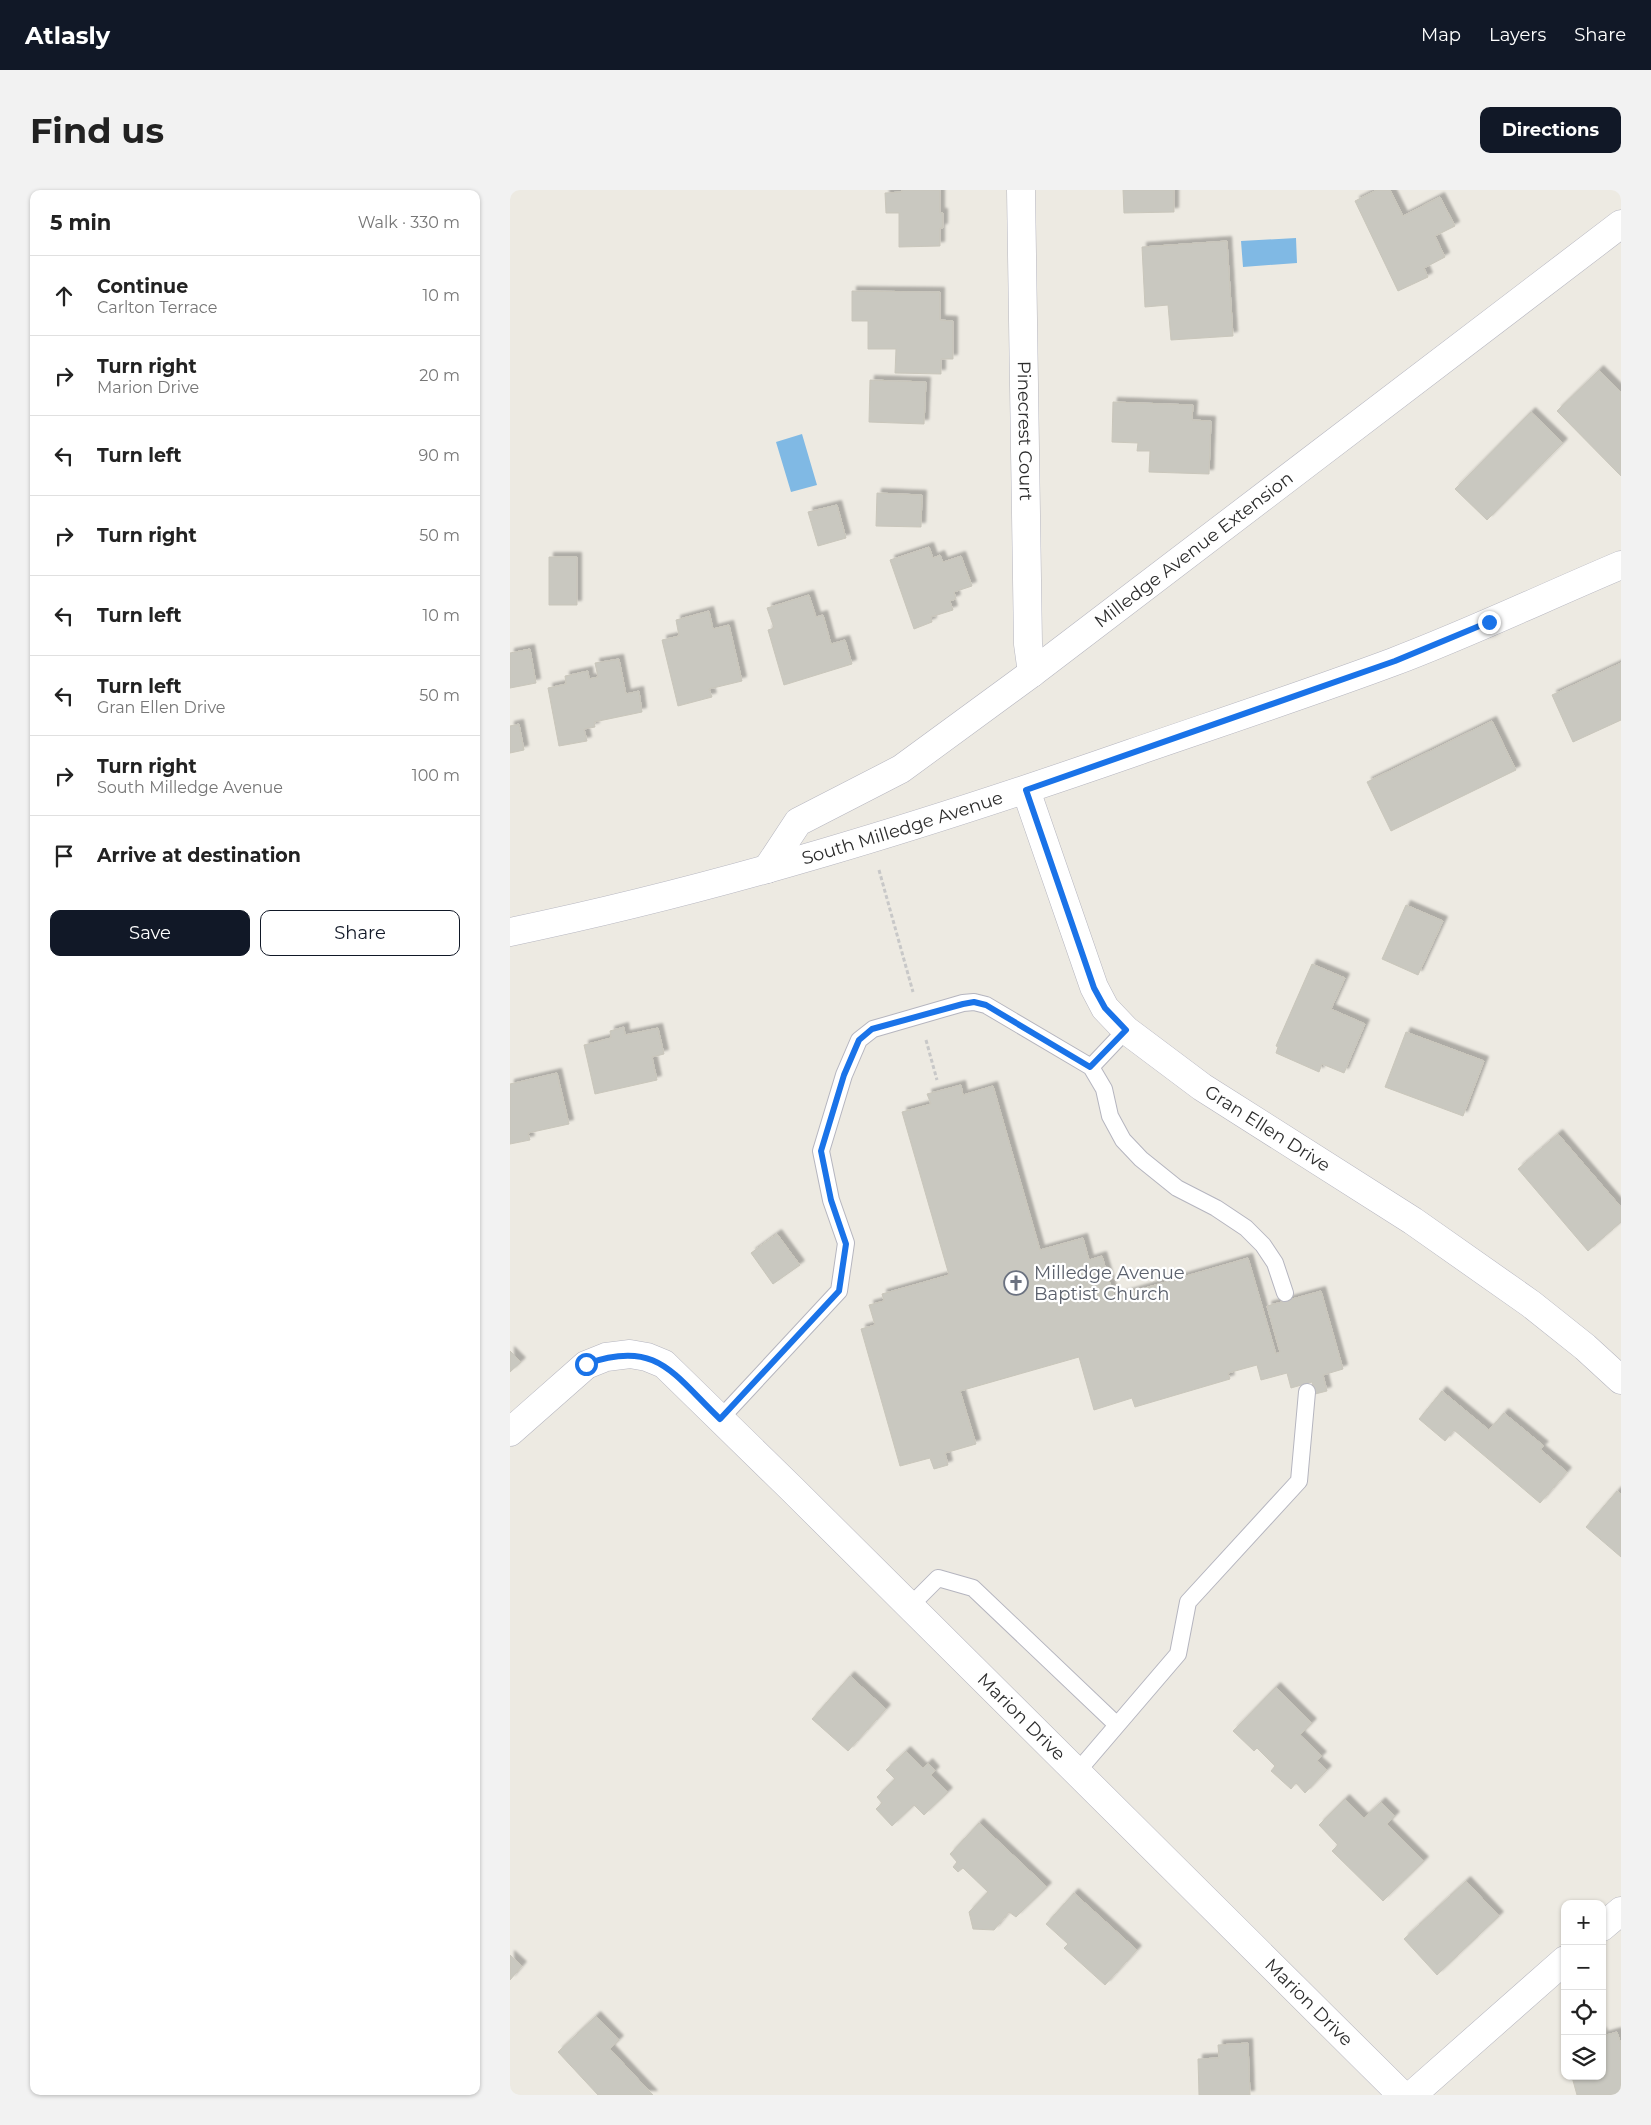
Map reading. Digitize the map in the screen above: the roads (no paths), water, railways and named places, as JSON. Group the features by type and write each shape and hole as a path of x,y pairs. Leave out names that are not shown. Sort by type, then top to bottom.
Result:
{"street":[{"name":"Pinecrest Court","path":"1021,190 1028,644 1032,673"},
{"name":"Milledge Avenue Extension","path":"767,869 798,822 900,769 1032,673 1621,224"},
{"name":"South Milledge Avenue","path":"510,932 589,916 767,869 874,839 1026,790 1395,661 1621,565"},
{"name":"Gran Ellen Drive","path":"1026,790 1094,988 1105,1008 1126,1030 1202,1087 1421,1226 1531,1304 1585,1347 1621,1380"},
{"name":"Marion Drive","path":"510,1432 586,1364 606,1357 630,1354 664,1364 1402,2095"},
{"path":"1606,1924 1621,1911"},
{"path":"1412,2095 1561,1964"}],"lane":[{"path":"720,1419 839,1291 846,1244 831,1200 821,1151 844,1075 859,1040 872,1029 963,1004 974,1002 986,1005 1090,1067 1104,1088 1110,1116 1123,1140 1141,1160 1177,1188 1216,1208 1246,1228 1263,1245 1275,1263 1286,1293"},
{"path":"1090,1067 1126,1030"},
{"path":"1078,1772 1178,1654 1188,1602 1298,1481 1307,1392"},
{"path":"910,1606 938,1578 974,1588 1117,1725"}],"water":[{"path":"1296,238 1297,263 1243,267 1241,241"},
{"path":"802,434 817,485 791,492 776,442"}],"place":[{"name":"Milledge Avenue Baptist Church","path":"1016,1283"}]}
